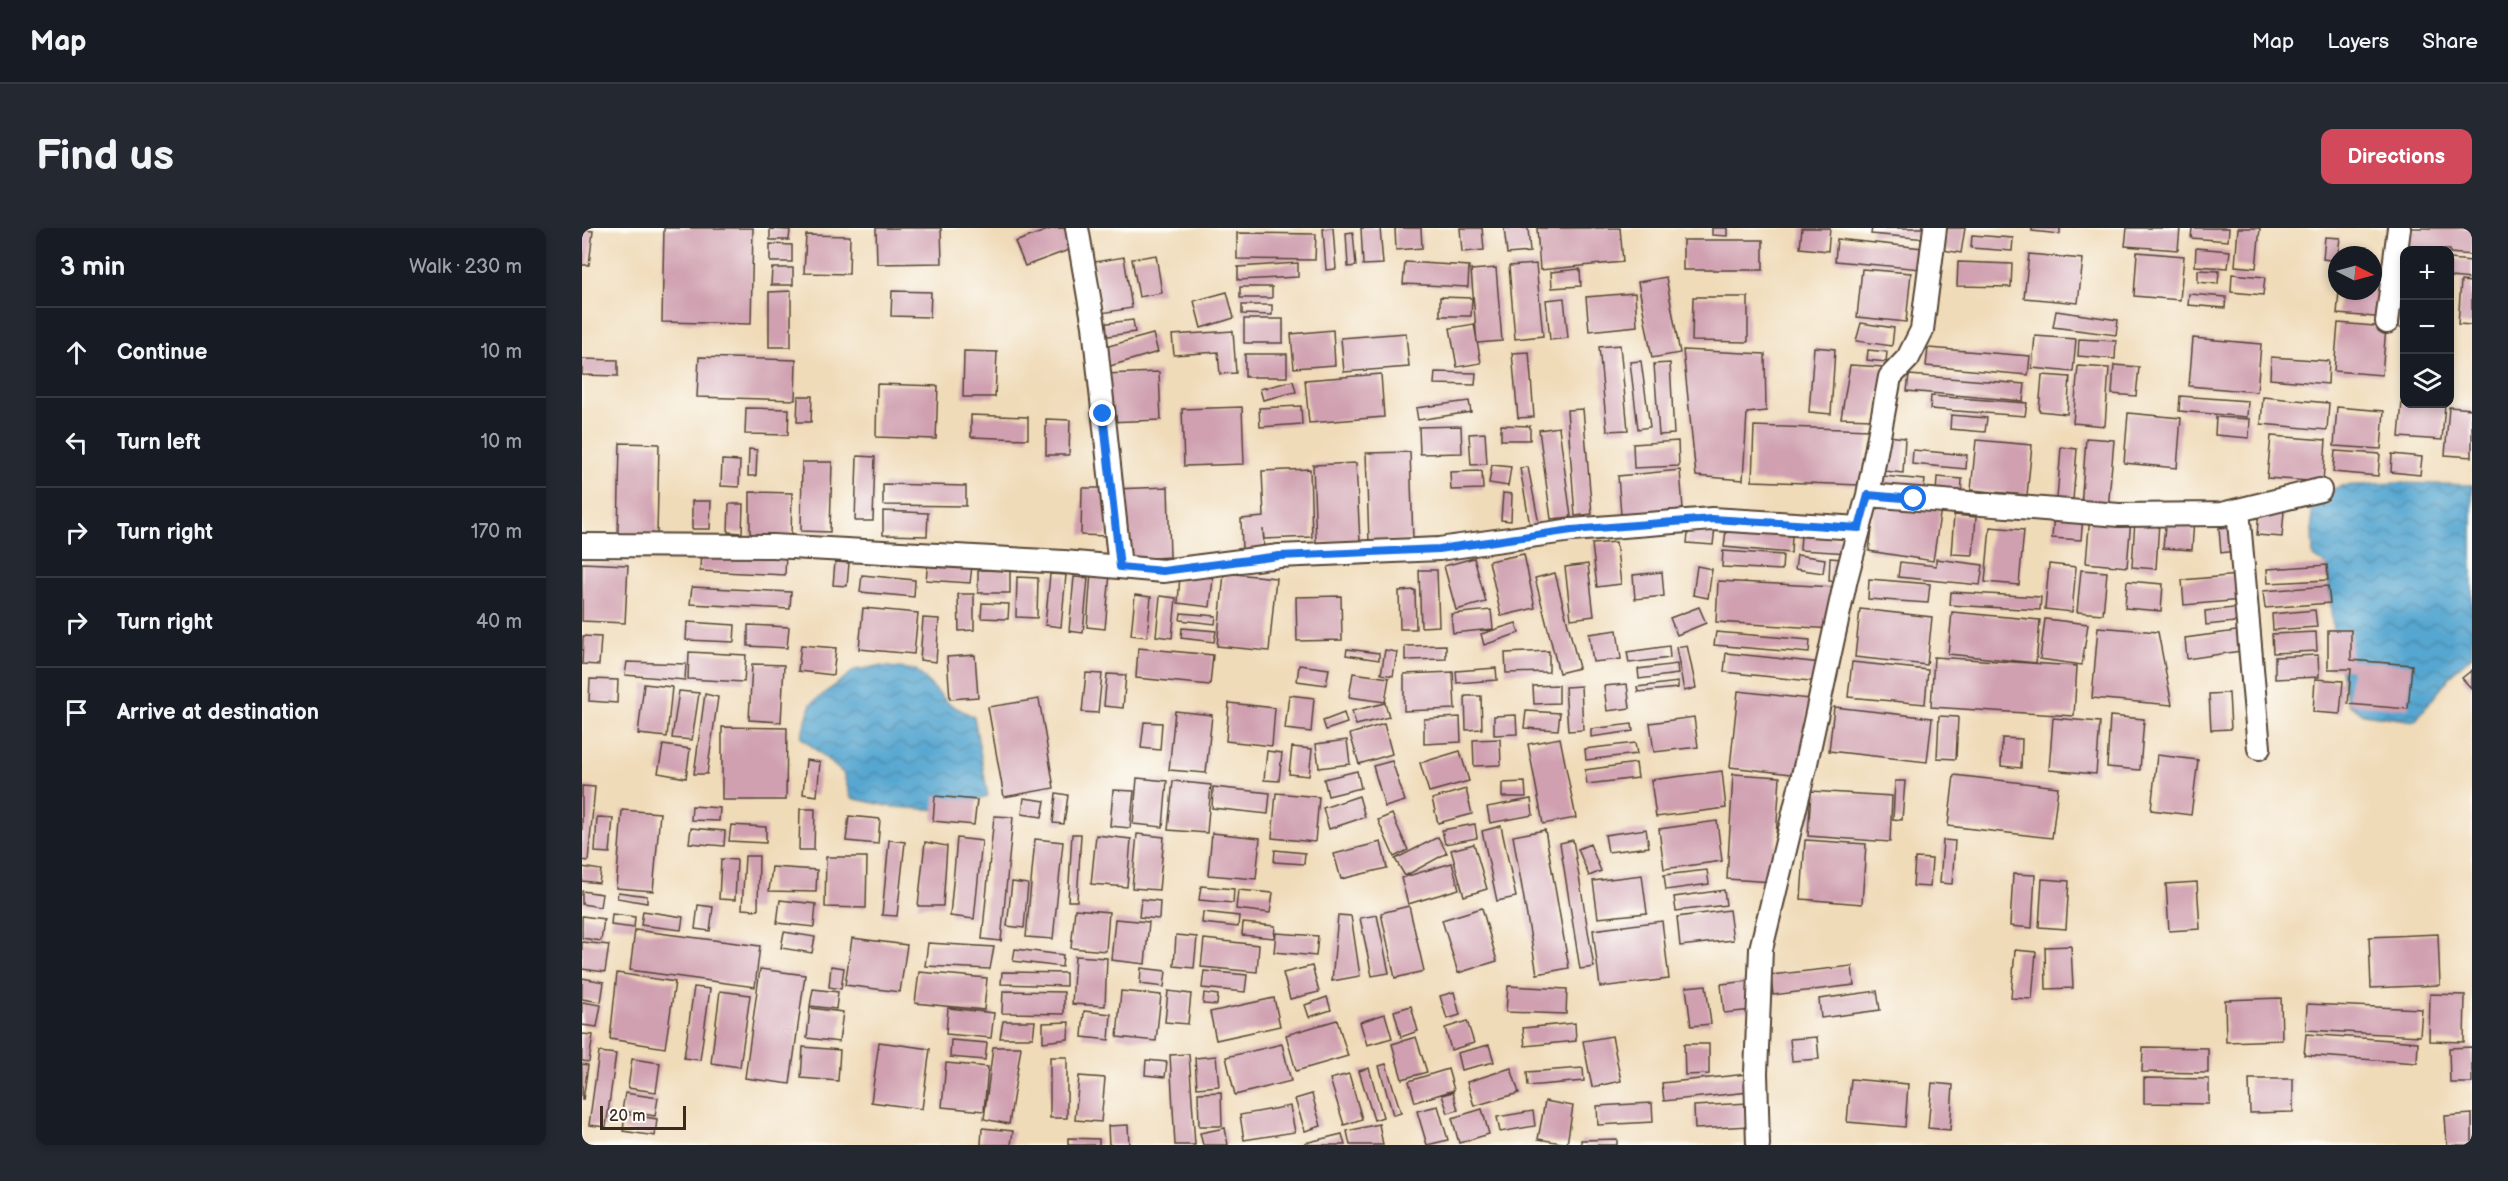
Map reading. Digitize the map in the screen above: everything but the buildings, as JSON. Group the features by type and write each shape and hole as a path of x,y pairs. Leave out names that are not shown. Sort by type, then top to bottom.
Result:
{"street":[{"path":"1077,228 1094,326 1120,567"},
{"path":"1758,1145 1756,1073 1761,949 1868,495 1890,377 1908,358 1922,330 1935,228"},
{"path":"2387,322 2399,228"},
{"path":"1868,495 2119,515 2222,514 2320,490"},
{"path":"2238,510 2259,748"},
{"path":"582,545 773,546 1163,571 1279,556 1439,549 1572,530 1712,519 1859,528"}],"water":[{"path":"2397,483 2472,485 2472,656 2457,668 2415,721 2363,714 2348,704 2333,632 2327,566 2313,556 2311,501 2340,486"},
{"path":"878,666 916,670 949,704 974,717 988,796 942,810 893,807 851,798 843,773 801,737 811,704 855,670"}],"route":[{"path":"1103,414 1120,567 1163,571 1279,556 1439,549 1572,530 1712,519 1859,528 1868,495 1914,499"}]}
